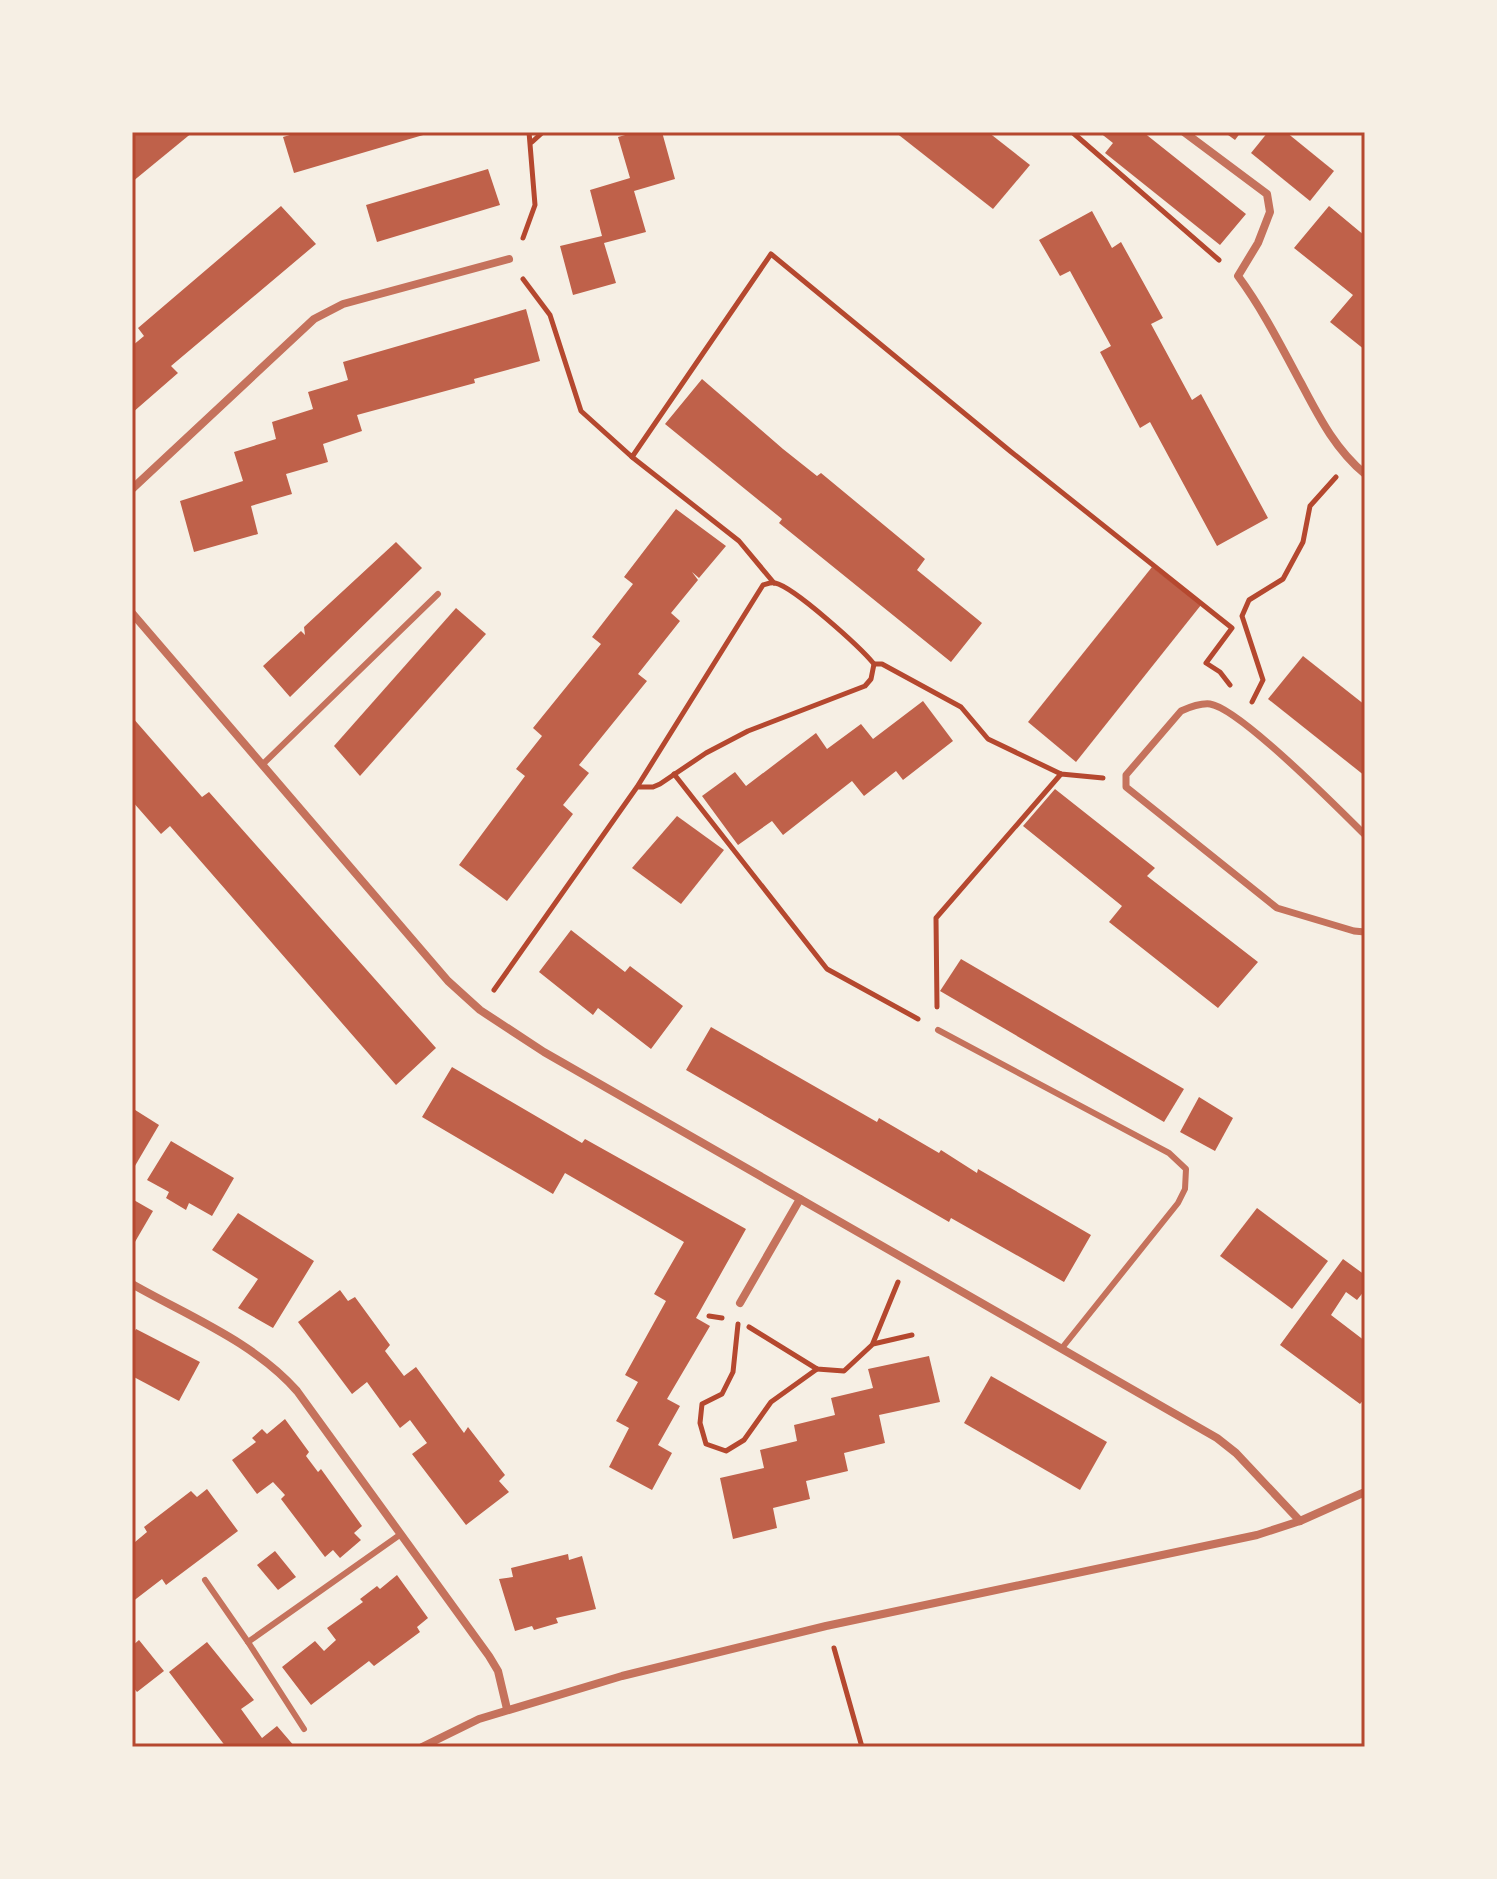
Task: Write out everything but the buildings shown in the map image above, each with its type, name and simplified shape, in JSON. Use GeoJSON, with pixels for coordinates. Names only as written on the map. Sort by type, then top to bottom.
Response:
{"type":"FeatureCollection","features":[{"type":"Feature","properties":{"kind":"street"},"geometry":{"type":"LineString","coordinates":[[1184,132],[1267,194],[1270,212],[1258,243],[1238,276],[1259,305],[1331,438],[1350,462],[1365,474]]}},
{"type":"Feature","properties":{"kind":"street"},"geometry":{"type":"LineString","coordinates":[[132,489],[314,319],[330,309],[509,259]]}},
{"type":"Feature","properties":{"kind":"street"},"geometry":{"type":"LineString","coordinates":[[132,613],[448,981],[480,1010],[544,1052],[1217,1438],[1236,1453],[1300,1521]]}},
{"type":"Feature","properties":{"kind":"street"},"geometry":{"type":"LineString","coordinates":[[1365,835],[1321,791],[1241,722],[1209,704],[1190,706],[1181,711],[1124,781],[1126,787],[1277,908],[1365,932]]}},
{"type":"Feature","properties":{"kind":"street"},"geometry":{"type":"LineString","coordinates":[[740,1303],[800,1199]]}},
{"type":"Feature","properties":{"kind":"street"},"geometry":{"type":"LineString","coordinates":[[132,1284],[256,1353],[297,1391],[489,1656],[498,1671],[507,1709]]}},
{"type":"Feature","properties":{"kind":"street"},"geometry":{"type":"LineString","coordinates":[[422,1747],[466,1724],[507,1709],[622,1676],[826,1626],[1257,1535],[1300,1521],[1365,1492]]}},
{"type":"Feature","properties":{"kind":"lane"},"geometry":{"type":"LineString","coordinates":[[262,765],[438,594]]}},
{"type":"Feature","properties":{"kind":"lane"},"geometry":{"type":"LineString","coordinates":[[938,1030],[1169,1153],[1186,1169],[1185,1189],[1178,1203],[1062,1348]]}},
{"type":"Feature","properties":{"kind":"lane"},"geometry":{"type":"LineString","coordinates":[[248,1642],[401,1534]]}},
{"type":"Feature","properties":{"kind":"lane"},"geometry":{"type":"LineString","coordinates":[[205,1580],[304,1729]]}},
{"type":"Feature","properties":{"kind":"path"},"geometry":{"type":"LineString","coordinates":[[529,132],[535,205],[525,236],[509,259],[550,315],[581,411],[632,457],[739,541],[775,583],[793,593],[862,650],[874,664],[882,664],[961,707],[988,739],[1061,774],[1124,781]]}},
{"type":"Feature","properties":{"kind":"path"},"geometry":{"type":"LineString","coordinates":[[531,143],[543,132]]}},
{"type":"Feature","properties":{"kind":"path"},"geometry":{"type":"LineString","coordinates":[[1072,132],[1238,276]]}},
{"type":"Feature","properties":{"kind":"path"},"geometry":{"type":"LineString","coordinates":[[632,457],[771,254],[1232,628]]}},
{"type":"Feature","properties":{"kind":"path"},"geometry":{"type":"LineString","coordinates":[[1248,709],[1220,672],[1206,663],[1242,616],[1249,600],[1283,579],[1303,542],[1310,506],[1350,462]]}},
{"type":"Feature","properties":{"kind":"path"},"geometry":{"type":"LineString","coordinates":[[480,1010],[637,787],[763,585],[775,583]]}},
{"type":"Feature","properties":{"kind":"path"},"geometry":{"type":"LineString","coordinates":[[1241,722],[1263,680],[1242,616]]}},
{"type":"Feature","properties":{"kind":"path"},"geometry":{"type":"LineString","coordinates":[[637,787],[653,787],[748,731],[865,686],[871,679],[874,664]]}},
{"type":"Feature","properties":{"kind":"path"},"geometry":{"type":"LineString","coordinates":[[674,774],[827,969],[938,1030],[936,918],[1061,774]]}},
{"type":"Feature","properties":{"kind":"path"},"geometry":{"type":"LineString","coordinates":[[817,1369],[771,1402],[744,1440],[726,1451],[706,1444],[700,1423],[702,1404],[722,1394],[733,1372],[738,1320],[817,1369],[844,1371],[873,1344],[907,1260]]}},
{"type":"Feature","properties":{"kind":"path"},"geometry":{"type":"LineString","coordinates":[[873,1344],[912,1335]]}},
{"type":"Feature","properties":{"kind":"path"},"geometry":{"type":"LineString","coordinates":[[826,1626],[841,1665],[862,1747]]}}]}
